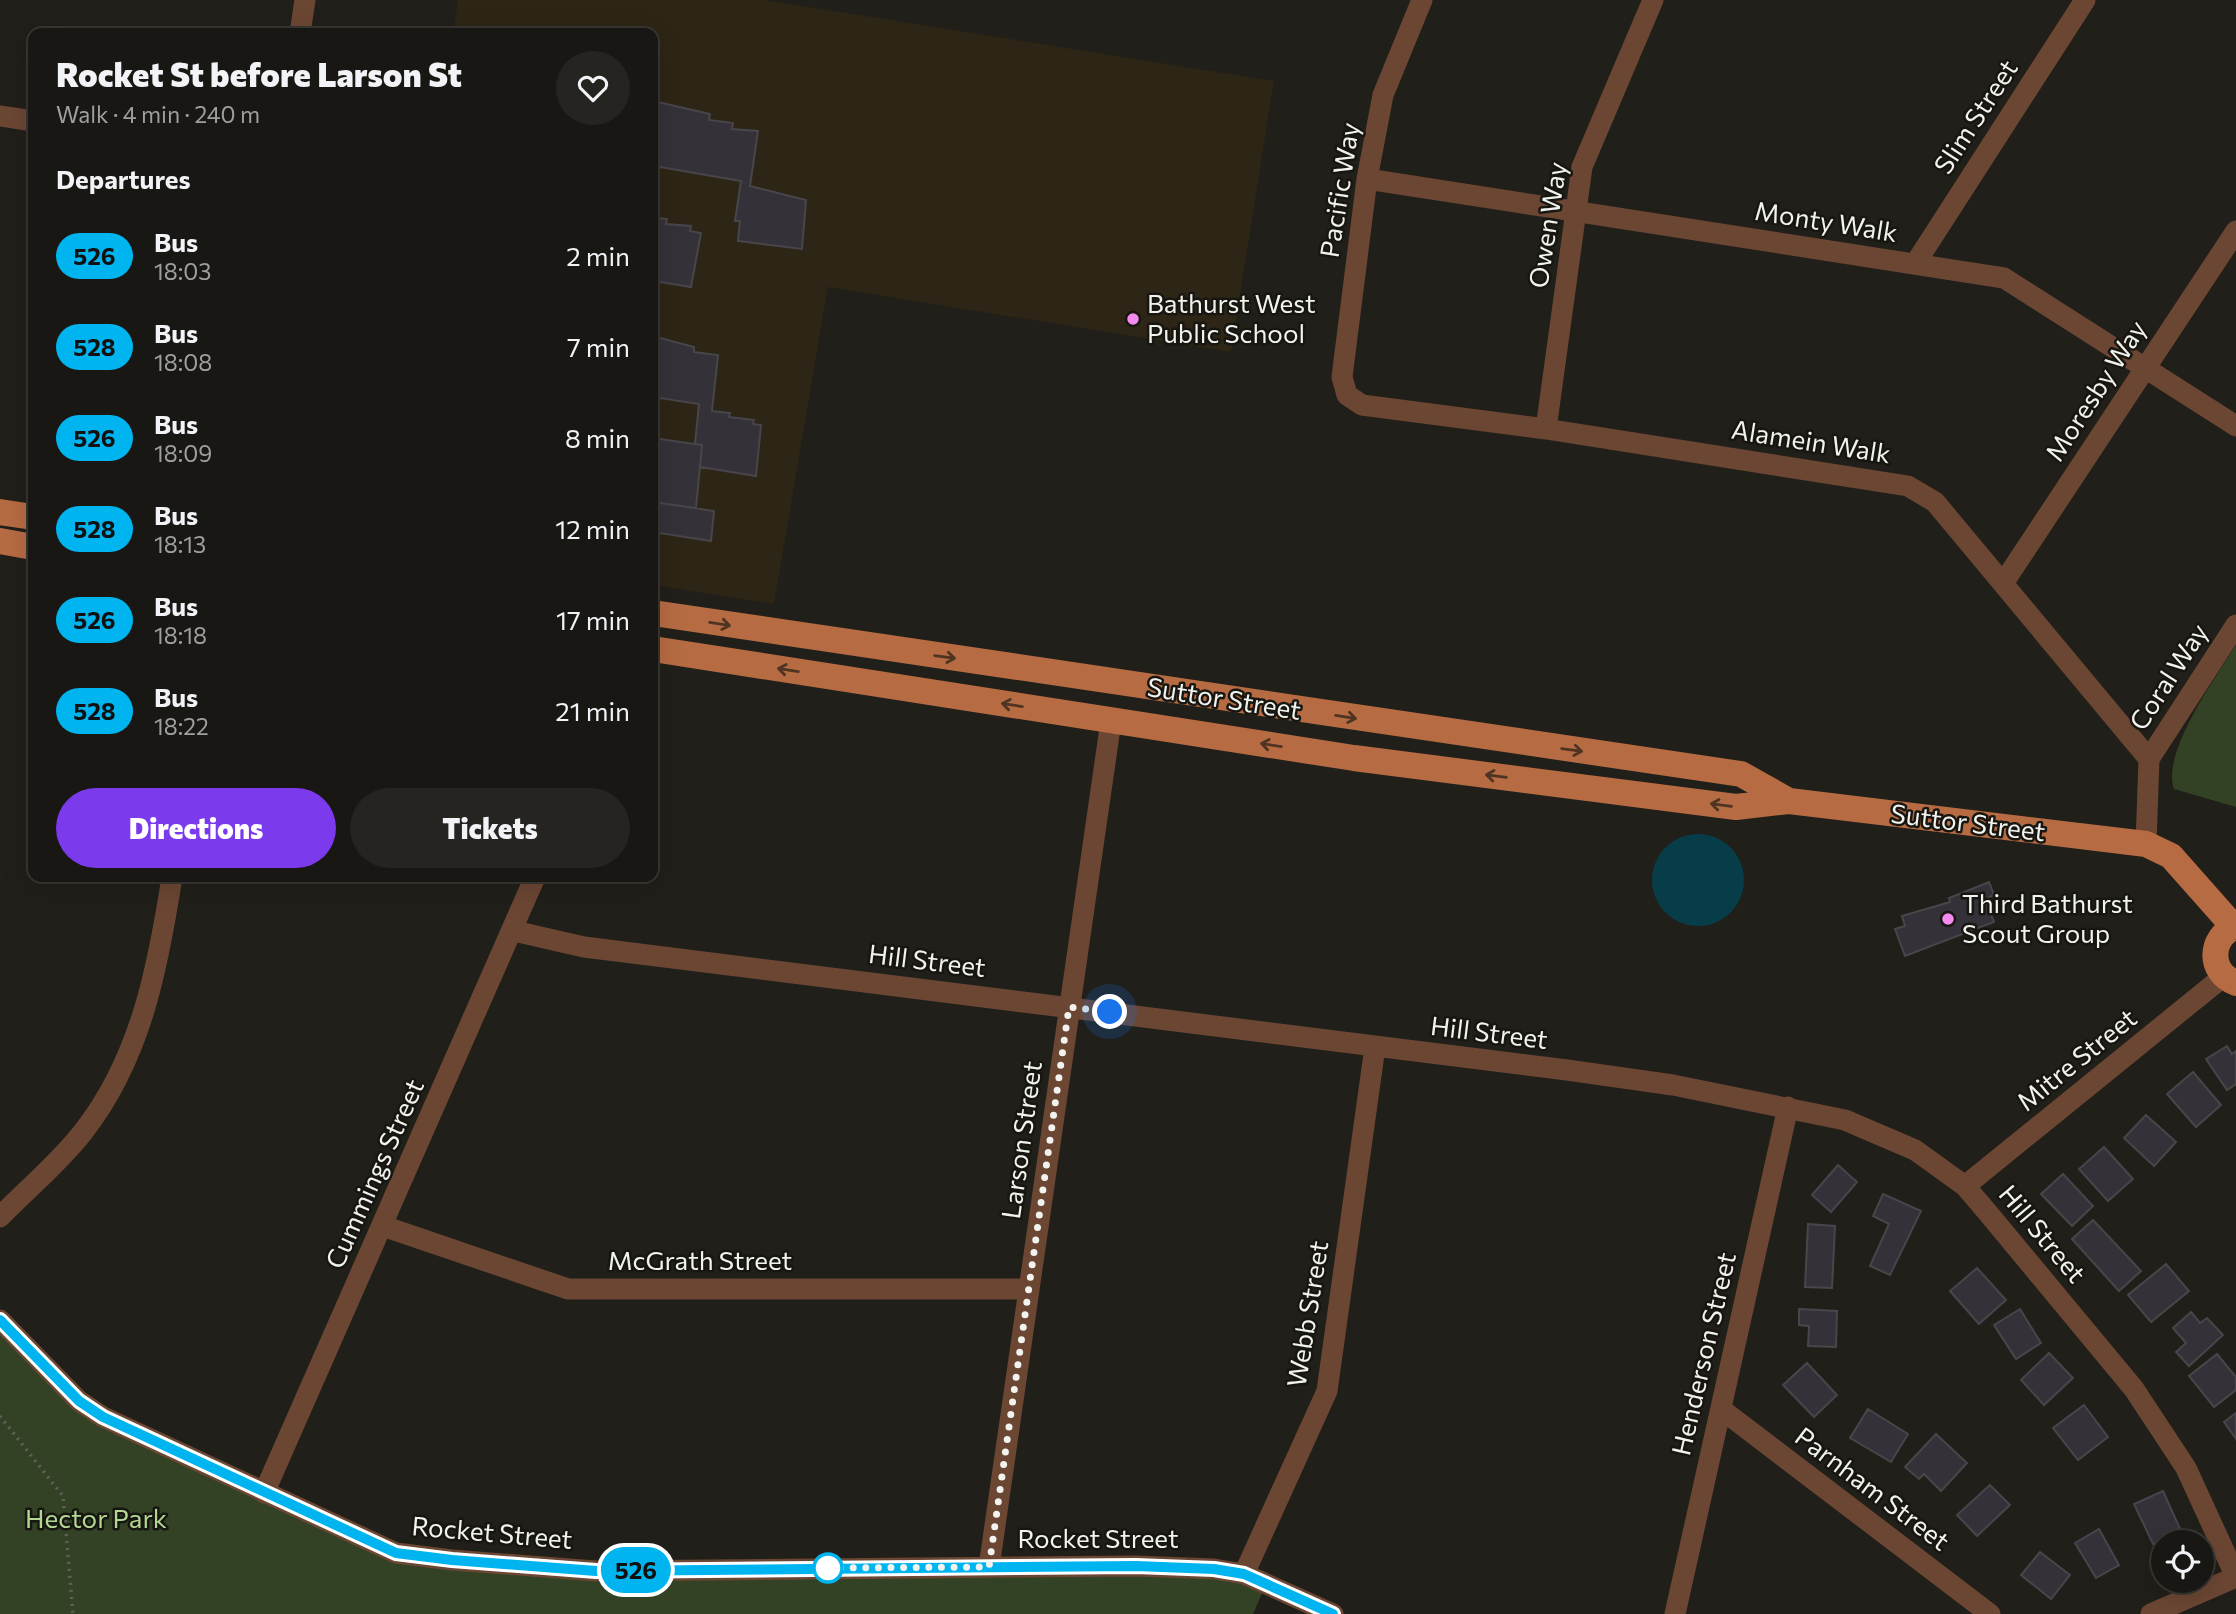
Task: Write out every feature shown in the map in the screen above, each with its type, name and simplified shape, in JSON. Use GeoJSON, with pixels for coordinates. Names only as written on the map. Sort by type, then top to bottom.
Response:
{"type":"FeatureCollection","features":[{"type":"Feature","properties":{"kind":"main road"},"geometry":{"type":"LineString","coordinates":[[0,512],[28,516]]}},
{"type":"Feature","properties":{"kind":"main road"},"geometry":{"type":"LineString","coordinates":[[0,541],[28,546]]}},
{"type":"Feature","properties":{"kind":"main road","name":"Suttor Street"},"geometry":{"type":"LineString","coordinates":[[658,614],[1741,774],[1789,801]]}},
{"type":"Feature","properties":{"kind":"main road","name":"Suttor Street"},"geometry":{"type":"LineString","coordinates":[[658,650],[1354,758],[1736,807],[1789,801],[2146,844],[2172,856],[2230,930]]}},
{"type":"Feature","properties":{"kind":"main road"},"geometry":{"type":"LineString","coordinates":[[2230,930],[2214,953],[2230,980]]}},
{"type":"Feature","properties":{"kind":"street"},"geometry":{"type":"LineString","coordinates":[[301,28],[305,0]]}},
{"type":"Feature","properties":{"kind":"street","name":"Pacific Way"},"geometry":{"type":"LineString","coordinates":[[1347,395],[1342,377],[1367,179],[1383,95],[1422,0]]}},
{"type":"Feature","properties":{"kind":"street","name":"Owen Way"},"geometry":{"type":"LineString","coordinates":[[1546,429],[1582,167],[1653,0]]}},
{"type":"Feature","properties":{"kind":"street","name":"Slim Street"},"geometry":{"type":"LineString","coordinates":[[1915,264],[2085,0]]}},
{"type":"Feature","properties":{"kind":"street"},"geometry":{"type":"LineString","coordinates":[[0,116],[28,120]]}},
{"type":"Feature","properties":{"kind":"street","name":"Monty Walk"},"geometry":{"type":"LineString","coordinates":[[1367,179],[2004,278],[2236,426]]}},
{"type":"Feature","properties":{"kind":"street","name":"Moresby Way"},"geometry":{"type":"LineString","coordinates":[[2004,582],[2236,231]]}},
{"type":"Feature","properties":{"kind":"street","name":"Alamein Walk"},"geometry":{"type":"LineString","coordinates":[[1347,395],[1362,405],[1546,429],[1908,486],[1935,502],[2149,759]]}},
{"type":"Feature","properties":{"kind":"street","name":"Coral Way"},"geometry":{"type":"LineString","coordinates":[[2146,844],[2149,759],[2236,625]]}},
{"type":"Feature","properties":{"kind":"street","name":"Larson Street"},"geometry":{"type":"LineString","coordinates":[[989,1567],[1111,721]]}},
{"type":"Feature","properties":{"kind":"street"},"geometry":{"type":"LineString","coordinates":[[0,1217],[83,1132],[114,1082],[137,1033],[150,996],[171,882]]}},
{"type":"Feature","properties":{"kind":"street","name":"Cummings Street"},"geometry":{"type":"LineString","coordinates":[[264,1493],[534,882]]}},
{"type":"Feature","properties":{"kind":"street","name":"Hill Street"},"geometry":{"type":"LineString","coordinates":[[514,931],[584,947],[1660,1083],[1844,1120],[1915,1150],[1965,1186],[2134,1389],[2186,1468],[2236,1577]]}},
{"type":"Feature","properties":{"kind":"street","name":"Mitre Street"},"geometry":{"type":"LineString","coordinates":[[1965,1186],[2230,980]]}},
{"type":"Feature","properties":{"kind":"street","name":"Webb Street"},"geometry":{"type":"LineString","coordinates":[[1244,1574],[1327,1391],[1375,1047]]}},
{"type":"Feature","properties":{"kind":"street","name":"Henderson Street"},"geometry":{"type":"LineString","coordinates":[[1675,1614],[1788,1107]]}},
{"type":"Feature","properties":{"kind":"street","name":"McGrath Street"},"geometry":{"type":"LineString","coordinates":[[383,1226],[568,1289],[1029,1289]]}},
{"type":"Feature","properties":{"kind":"street","name":"Rocket Street"},"geometry":{"type":"LineString","coordinates":[[0,1320],[79,1401],[95,1412],[396,1553],[596,1571],[1152,1566],[1214,1569],[1244,1574],[1333,1614]]}},
{"type":"Feature","properties":{"kind":"street","name":"Parnham Street"},"geometry":{"type":"LineString","coordinates":[[1721,1409],[1990,1614]]}},
{"type":"Feature","properties":{"kind":"street"},"geometry":{"type":"LineString","coordinates":[[2151,1614],[2236,1577]]}},
{"type":"Feature","properties":{"kind":"path"},"geometry":{"type":"LineString","coordinates":[[0,1416],[63,1496],[73,1614]]}},
{"type":"Feature","properties":{"kind":"shaded area","name":"Bathurst West Public School"},"geometry":{"type":"Polygon","coordinates":[[[458,0],[765,0],[1274,81],[1231,352],[828,287],[774,604],[658,586],[658,28],[454,28],[458,0]]]}},
{"type":"Feature","properties":{"kind":"green space"},"geometry":{"type":"Polygon","coordinates":[[[2236,645],[2236,807],[2174,789],[2172,774],[2175,756],[2183,736],[2204,695],[2236,645]]]}},
{"type":"Feature","properties":{"kind":"green space","name":"Hector Park"},"geometry":{"type":"Polygon","coordinates":[[[0,1320],[79,1401],[396,1553],[452,1560],[1136,1566],[1266,1584],[1253,1614],[0,1614],[0,1320]]]}},
{"type":"Feature","properties":{"kind":"water"},"geometry":{"type":"Polygon","coordinates":[[[1698,834],[1716,837],[1731,847],[1741,862],[1744,880],[1741,898],[1731,913],[1716,923],[1698,926],[1680,923],[1665,913],[1655,898],[1652,880],[1655,862],[1665,847],[1680,837],[1698,834]]]}},
{"type":"Feature","properties":{"kind":"building"},"geometry":{"type":"Polygon","coordinates":[[[658,102],[710,114],[709,120],[733,123],[732,129],[758,131],[750,186],[806,200],[802,249],[738,241],[740,221],[735,221],[741,181],[658,167],[658,102]]]}},
{"type":"Feature","properties":{"kind":"building"},"geometry":{"type":"Polygon","coordinates":[[[658,218],[667,219],[666,224],[691,226],[690,231],[701,233],[691,287],[658,282],[658,218]]]}},
{"type":"Feature","properties":{"kind":"building"},"geometry":{"type":"Polygon","coordinates":[[[658,337],[694,347],[694,352],[718,355],[712,411],[730,413],[729,417],[754,420],[753,424],[761,425],[756,476],[700,467],[702,445],[695,444],[699,404],[658,398],[658,337]]]}},
{"type":"Feature","properties":{"kind":"building"},"geometry":{"type":"Polygon","coordinates":[[[658,439],[702,445],[696,508],[658,503],[658,439]]]}},
{"type":"Feature","properties":{"kind":"building"},"geometry":{"type":"Polygon","coordinates":[[[658,503],[714,511],[711,541],[658,533],[658,503]]]}},
{"type":"Feature","properties":{"kind":"building","name":"Third Bathurst Scout Group"},"geometry":{"type":"Polygon","coordinates":[[[1989,882],[1994,895],[1985,899],[1994,922],[1905,956],[1895,929],[1905,926],[1902,916],[1950,902],[1949,898],[1989,882]]]}},
{"type":"Feature","properties":{"kind":"building"},"geometry":{"type":"Polygon","coordinates":[[[2227,1046],[2232,1054],[2236,1051],[2236,1084],[2227,1090],[2206,1059],[2227,1046]]]}},
{"type":"Feature","properties":{"kind":"building"},"geometry":{"type":"Polygon","coordinates":[[[2193,1072],[2221,1105],[2196,1127],[2167,1094],[2193,1072]]]}},
{"type":"Feature","properties":{"kind":"building"},"geometry":{"type":"Polygon","coordinates":[[[2146,1115],[2176,1142],[2154,1166],[2124,1138],[2146,1115]]]}},
{"type":"Feature","properties":{"kind":"building"},"geometry":{"type":"Polygon","coordinates":[[[2104,1147],[2133,1179],[2108,1201],[2079,1169],[2104,1147]]]}},
{"type":"Feature","properties":{"kind":"building"},"geometry":{"type":"Polygon","coordinates":[[[1838,1165],[1857,1182],[1831,1212],[1812,1195],[1838,1165]]]}},
{"type":"Feature","properties":{"kind":"building"},"geometry":{"type":"Polygon","coordinates":[[[2063,1174],[2093,1206],[2072,1226],[2041,1194],[2063,1174]]]}},
{"type":"Feature","properties":{"kind":"building"},"geometry":{"type":"Polygon","coordinates":[[[1883,1194],[1921,1211],[1890,1275],[1870,1266],[1889,1224],[1873,1216],[1883,1194]]]}},
{"type":"Feature","properties":{"kind":"building"},"geometry":{"type":"Polygon","coordinates":[[[2093,1220],[2141,1271],[2119,1291],[2072,1239],[2093,1220]]]}},
{"type":"Feature","properties":{"kind":"building"},"geometry":{"type":"Polygon","coordinates":[[[1808,1224],[1835,1226],[1832,1288],[1805,1287],[1808,1224]]]}},
{"type":"Feature","properties":{"kind":"building"},"geometry":{"type":"Polygon","coordinates":[[[2166,1264],[2189,1291],[2151,1322],[2128,1295],[2166,1264]]]}},
{"type":"Feature","properties":{"kind":"building"},"geometry":{"type":"Polygon","coordinates":[[[1977,1268],[2006,1300],[1979,1324],[1950,1291],[1977,1268]]]}},
{"type":"Feature","properties":{"kind":"building"},"geometry":{"type":"Polygon","coordinates":[[[1799,1309],[1837,1311],[1836,1347],[1808,1346],[1809,1326],[1799,1325],[1799,1309]]]}},
{"type":"Feature","properties":{"kind":"building"},"geometry":{"type":"Polygon","coordinates":[[[2020,1309],[2041,1343],[2016,1359],[1994,1325],[2020,1309]]]}},
{"type":"Feature","properties":{"kind":"building"},"geometry":{"type":"Polygon","coordinates":[[[2191,1312],[2200,1323],[2207,1318],[2223,1335],[2189,1366],[2176,1352],[2186,1343],[2173,1328],[2191,1312]]]}},
{"type":"Feature","properties":{"kind":"building"},"geometry":{"type":"Polygon","coordinates":[[[2049,1353],[2073,1378],[2044,1405],[2021,1380],[2049,1353]]]}},
{"type":"Feature","properties":{"kind":"building"},"geometry":{"type":"Polygon","coordinates":[[[2217,1354],[2236,1377],[2236,1390],[2214,1407],[2189,1376],[2217,1354]]]}},
{"type":"Feature","properties":{"kind":"building"},"geometry":{"type":"Polygon","coordinates":[[[1807,1363],[1837,1395],[1814,1417],[1783,1385],[1807,1363]]]}},
{"type":"Feature","properties":{"kind":"building"},"geometry":{"type":"Polygon","coordinates":[[[2084,1405],[2108,1437],[2078,1460],[2053,1428],[2084,1405]]]}},
{"type":"Feature","properties":{"kind":"building"},"geometry":{"type":"Polygon","coordinates":[[[1868,1409],[1908,1434],[1891,1462],[1850,1438],[1868,1409]]]}},
{"type":"Feature","properties":{"kind":"building"},"geometry":{"type":"Polygon","coordinates":[[[2236,1413],[2236,1439],[2224,1422],[2236,1413]]]}},
{"type":"Feature","properties":{"kind":"building"},"geometry":{"type":"Polygon","coordinates":[[[1936,1434],[1967,1463],[1941,1491],[1924,1474],[1919,1479],[1905,1467],[1936,1434]]]}},
{"type":"Feature","properties":{"kind":"building"},"geometry":{"type":"Polygon","coordinates":[[[1990,1485],[2010,1505],[1977,1536],[1957,1515],[1990,1485]]]}},
{"type":"Feature","properties":{"kind":"building"},"geometry":{"type":"Polygon","coordinates":[[[2163,1491],[2181,1530],[2151,1530],[2151,1540],[2134,1504],[2163,1491]]]}},
{"type":"Feature","properties":{"kind":"building"},"geometry":{"type":"Polygon","coordinates":[[[2099,1529],[2119,1565],[2096,1578],[2075,1543],[2099,1529]]]}},
{"type":"Feature","properties":{"kind":"building"},"geometry":{"type":"Polygon","coordinates":[[[2040,1552],[2070,1575],[2051,1599],[2021,1575],[2040,1552]]]}},
{"type":"Feature","properties":{"kind":"bus line","name":"526"},"geometry":{"type":"LineString","coordinates":[[0,1320],[79,1401],[103,1417],[396,1553],[596,1571],[1136,1566],[1214,1569],[1244,1574],[1333,1614]]}},
{"type":"Feature","properties":{"kind":"place","name":"Bathurst West Public School"},"geometry":{"type":"Point","coordinates":[1133,319]}},
{"type":"Feature","properties":{"kind":"place","name":"Third Bathurst Scout Group"},"geometry":{"type":"Point","coordinates":[1948,919]}},
{"type":"Feature","properties":{"kind":"route"},"geometry":{"type":"LineString","coordinates":[[828,1568],[989,1567],[1069,1007],[1110,1012]]}}]}
